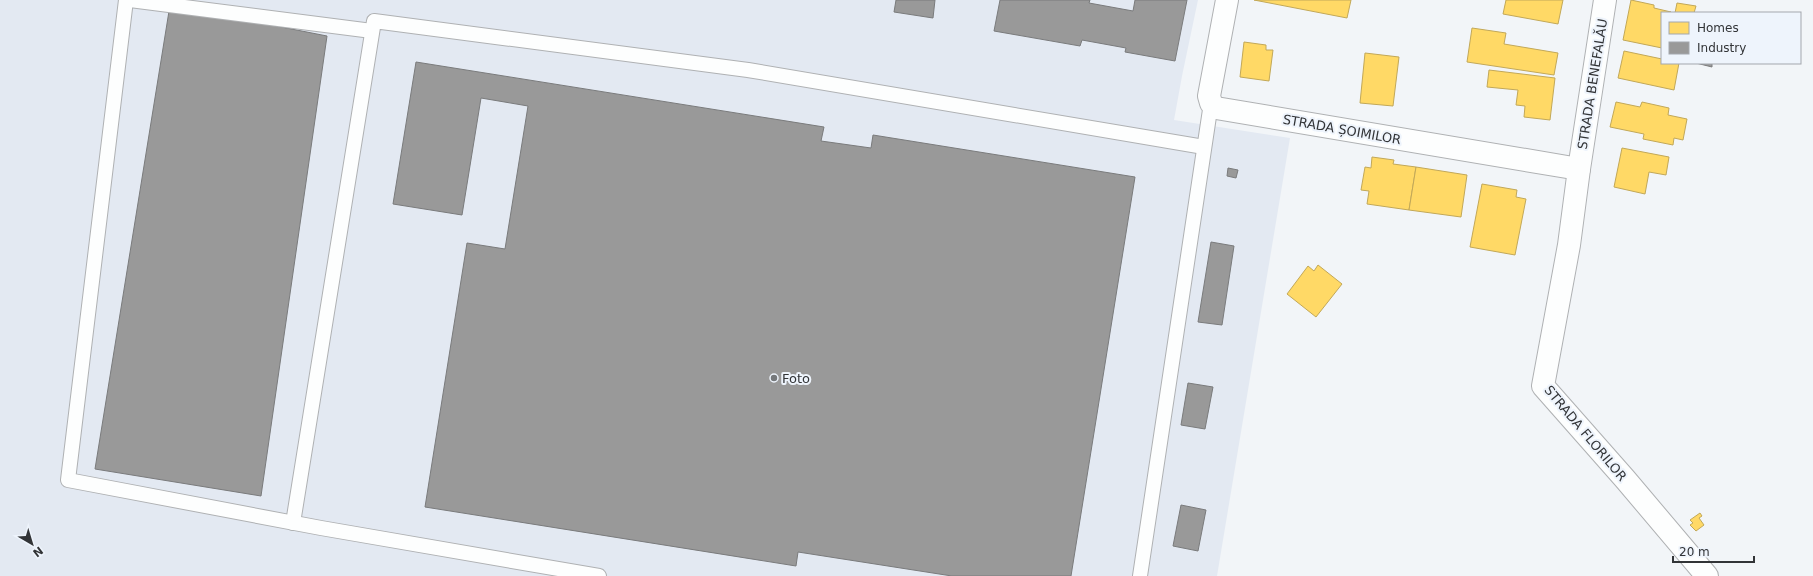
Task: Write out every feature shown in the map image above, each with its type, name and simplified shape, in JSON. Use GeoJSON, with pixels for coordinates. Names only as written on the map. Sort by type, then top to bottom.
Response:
{"type":"FeatureCollection","features":[{"type":"Feature","properties":{"kind":"street"},"geometry":{"type":"LineString","coordinates":[[1211,103],[1209,96],[1227,0]]}},
{"type":"Feature","properties":{"kind":"street","name":"STRADA BENEFALĂU"},"geometry":{"type":"LineString","coordinates":[[1579,168],[1605,0]]}},
{"type":"Feature","properties":{"kind":"street","name":"STRADA ȘOIMILOR"},"geometry":{"type":"LineString","coordinates":[[1211,103],[1216,108],[1579,168]]}},
{"type":"Feature","properties":{"kind":"street","name":"STRADA FLORILOR"},"geometry":{"type":"LineString","coordinates":[[1579,168],[1569,245],[1543,386],[1625,479],[1707,576]]}},
{"type":"Feature","properties":{"kind":"lane"},"geometry":{"type":"LineString","coordinates":[[126,0],[68,480],[293,523],[599,576]]}},
{"type":"Feature","properties":{"kind":"lane"},"geometry":{"type":"LineString","coordinates":[[130,0],[372,31]]}},
{"type":"Feature","properties":{"kind":"lane"},"geometry":{"type":"LineString","coordinates":[[293,523],[374,21],[741,69],[1204,147]]}},
{"type":"Feature","properties":{"kind":"lane"},"geometry":{"type":"LineString","coordinates":[[1140,576],[1211,103]]}},
{"type":"Feature","properties":{"kind":"shaded area"},"geometry":{"type":"Polygon","coordinates":[[[0,0],[1198,0],[1174,120],[1290,138],[1217,576],[0,576],[0,0]]]}},
{"type":"Feature","properties":{"kind":"building: Homes"},"geometry":{"type":"Polygon","coordinates":[[[1254,0],[1351,0],[1347,18],[1254,0]]]}},
{"type":"Feature","properties":{"kind":"building: Homes"},"geometry":{"type":"Polygon","coordinates":[[[1506,0],[1563,0],[1558,24],[1503,14],[1506,0]]]}},
{"type":"Feature","properties":{"kind":"building: Homes"},"geometry":{"type":"Polygon","coordinates":[[[1631,0],[1654,5],[1654,8],[1671,12],[1661,12],[1661,48],[1623,40],[1631,0]]]}},
{"type":"Feature","properties":{"kind":"building: Homes"},"geometry":{"type":"Polygon","coordinates":[[[1677,3],[1696,6],[1694,12],[1675,12],[1677,3]]]}},
{"type":"Feature","properties":{"kind":"building: Homes"},"geometry":{"type":"Polygon","coordinates":[[[1472,28],[1506,33],[1504,44],[1558,53],[1554,75],[1467,62],[1472,28]]]}},
{"type":"Feature","properties":{"kind":"building: Homes"},"geometry":{"type":"Polygon","coordinates":[[[1244,42],[1266,45],[1266,50],[1273,50],[1269,81],[1240,77],[1244,42]]]}},
{"type":"Feature","properties":{"kind":"building: Homes"},"geometry":{"type":"Polygon","coordinates":[[[1624,51],[1661,59],[1661,64],[1679,64],[1674,90],[1618,78],[1624,51]]]}},
{"type":"Feature","properties":{"kind":"building: Homes"},"geometry":{"type":"Polygon","coordinates":[[[1365,53],[1399,57],[1393,106],[1360,103],[1365,53]]]}},
{"type":"Feature","properties":{"kind":"building: Homes"},"geometry":{"type":"Polygon","coordinates":[[[1489,70],[1555,78],[1550,120],[1524,117],[1525,106],[1516,105],[1518,90],[1487,87],[1489,70]]]}},
{"type":"Feature","properties":{"kind":"building: Homes"},"geometry":{"type":"Polygon","coordinates":[[[1616,102],[1640,107],[1642,102],[1669,108],[1668,115],[1687,119],[1683,140],[1674,138],[1673,145],[1643,139],[1644,134],[1610,127],[1616,102]]]}},
{"type":"Feature","properties":{"kind":"building: Homes"},"geometry":{"type":"Polygon","coordinates":[[[1622,148],[1669,157],[1666,175],[1649,172],[1645,194],[1614,187],[1622,148]]]}},
{"type":"Feature","properties":{"kind":"building: Homes"},"geometry":{"type":"Polygon","coordinates":[[[1372,157],[1394,160],[1393,164],[1416,167],[1409,210],[1367,204],[1369,191],[1361,190],[1365,167],[1371,168],[1372,157]]]}},
{"type":"Feature","properties":{"kind":"building: Homes"},"geometry":{"type":"Polygon","coordinates":[[[1416,167],[1467,175],[1461,217],[1409,210],[1416,167]]]}},
{"type":"Feature","properties":{"kind":"building: Homes"},"geometry":{"type":"Polygon","coordinates":[[[1482,184],[1517,190],[1516,197],[1526,199],[1515,255],[1470,247],[1482,184]]]}},
{"type":"Feature","properties":{"kind":"building: Homes"},"geometry":{"type":"Polygon","coordinates":[[[1318,265],[1342,284],[1316,317],[1287,294],[1308,266],[1314,271],[1318,265]]]}},
{"type":"Feature","properties":{"kind":"building: Homes"},"geometry":{"type":"Polygon","coordinates":[[[1700,513],[1702,516],[1699,518],[1704,525],[1696,531],[1690,525],[1693,523],[1690,520],[1700,513]]]}},
{"type":"Feature","properties":{"kind":"building: Industry"},"geometry":{"type":"Polygon","coordinates":[[[896,0],[935,0],[933,18],[894,12],[896,0]]]}},
{"type":"Feature","properties":{"kind":"building: Industry"},"geometry":{"type":"Polygon","coordinates":[[[1000,0],[1090,0],[1089,3],[1133,11],[1135,0],[1187,0],[1175,61],[1125,52],[1126,48],[1082,40],[1080,46],[994,31],[1000,0]]]}},
{"type":"Feature","properties":{"kind":"building: Industry"},"geometry":{"type":"Polygon","coordinates":[[[170,5],[327,36],[261,496],[95,469],[170,5]]]}},
{"type":"Feature","properties":{"kind":"building: Industry","name":"Foto"},"geometry":{"type":"Polygon","coordinates":[[[416,62],[824,127],[821,141],[871,148],[873,135],[1135,177],[1071,576],[952,576],[798,552],[796,566],[425,507],[467,243],[505,249],[528,106],[481,98],[462,215],[393,204],[416,62]]]}},
{"type":"Feature","properties":{"kind":"building: Industry"},"geometry":{"type":"Polygon","coordinates":[[[1700,64],[1712,64],[1712,67],[1700,64]]]}},
{"type":"Feature","properties":{"kind":"building: Industry"},"geometry":{"type":"Polygon","coordinates":[[[1228,168],[1238,170],[1236,178],[1227,176],[1228,168]]]}},
{"type":"Feature","properties":{"kind":"building: Industry"},"geometry":{"type":"Polygon","coordinates":[[[1211,242],[1234,246],[1222,325],[1198,322],[1211,242]]]}},
{"type":"Feature","properties":{"kind":"building: Industry"},"geometry":{"type":"Polygon","coordinates":[[[1188,383],[1213,387],[1205,429],[1181,425],[1188,383]]]}},
{"type":"Feature","properties":{"kind":"building: Industry"},"geometry":{"type":"Polygon","coordinates":[[[1181,505],[1206,510],[1198,551],[1173,546],[1181,505]]]}},
{"type":"Feature","properties":{"kind":"place","name":"Foto"},"geometry":{"type":"Point","coordinates":[774,378]}}]}
